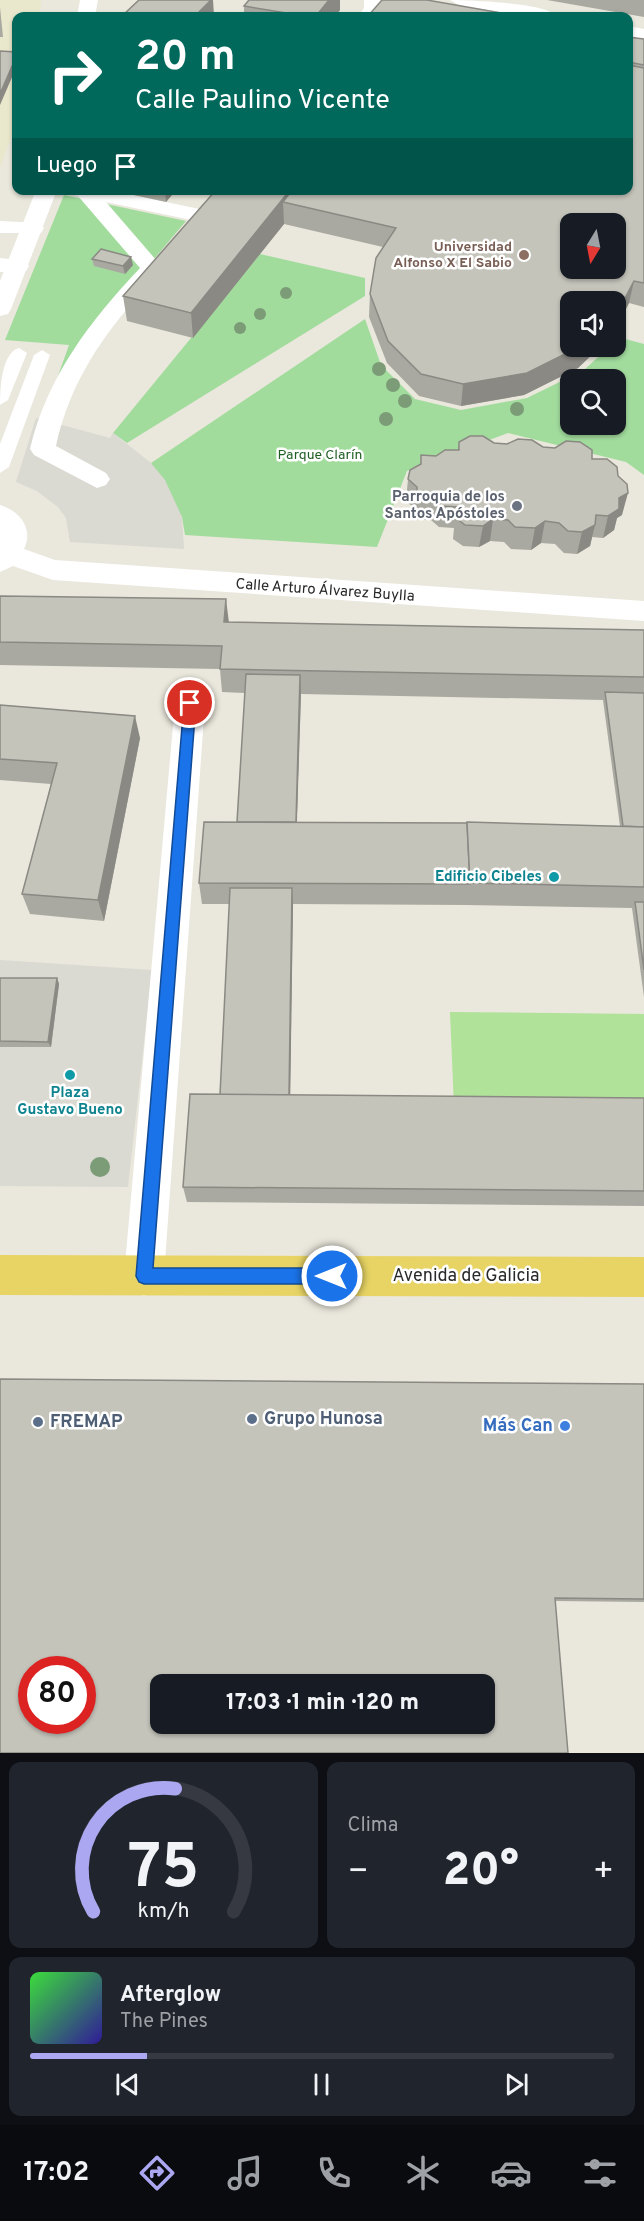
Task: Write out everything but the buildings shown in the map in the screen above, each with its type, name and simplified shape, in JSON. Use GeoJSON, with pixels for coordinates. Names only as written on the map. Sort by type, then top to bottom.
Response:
{"type":"FeatureCollection","features":[{"type":"Feature","properties":{"kind":"highway","name":"Avenida de Galicia"},"geometry":{"type":"LineString","coordinates":[[0,1275],[644,1277]]}},
{"type":"Feature","properties":{"kind":"street"},"geometry":{"type":"LineString","coordinates":[[459,0],[526,12]]}},
{"type":"Feature","properties":{"kind":"street"},"geometry":{"type":"LineString","coordinates":[[0,309],[9,266],[33,228],[45,195]]}},
{"type":"Feature","properties":{"kind":"street"},"geometry":{"type":"LineString","coordinates":[[91,195],[181,233]]}},
{"type":"Feature","properties":{"kind":"street"},"geometry":{"type":"LineString","coordinates":[[91,195],[181,233]]}},
{"type":"Feature","properties":{"kind":"street"},"geometry":{"type":"LineString","coordinates":[[0,227],[33,228]]}},
{"type":"Feature","properties":{"kind":"street"},"geometry":{"type":"LineString","coordinates":[[97,479],[43,449],[48,420],[63,382],[108,319],[181,233]]}},
{"type":"Feature","properties":{"kind":"street"},"geometry":{"type":"LineString","coordinates":[[0,514],[13,526],[16,535],[5,558]]}},
{"type":"Feature","properties":{"kind":"street","name":"Calle Arturo Álvarez Buylla"},"geometry":{"type":"LineString","coordinates":[[5,558],[53,570],[644,612]]}},
{"type":"Feature","properties":{"kind":"street"},"geometry":{"type":"LineString","coordinates":[[144,1276],[190,703]]}},
{"type":"Feature","properties":{"kind":"lane"},"geometry":{"type":"LineString","coordinates":[[0,400],[19,353]]}},
{"type":"Feature","properties":{"kind":"lane"},"geometry":{"type":"LineString","coordinates":[[0,467],[42,355]]}},
{"type":"Feature","properties":{"kind":"shaded area"},"geometry":{"type":"Polygon","coordinates":[[[0,0],[41,0],[40,12],[12,12],[12,136],[0,167],[0,0]]]}},
{"type":"Feature","properties":{"kind":"shaded area"},"geometry":{"type":"Polygon","coordinates":[[[36,418],[110,438],[113,433],[151,463],[165,480],[182,517],[184,549],[70,542],[66,518],[58,507],[37,491],[16,482],[36,418]]]}},
{"type":"Feature","properties":{"kind":"shaded area","name":"Plaza Gustavo Bueno"},"geometry":{"type":"Polygon","coordinates":[[[0,960],[152,970],[128,1187],[0,1186],[0,960]]]}},
{"type":"Feature","properties":{"kind":"green space"},"geometry":{"type":"Polygon","coordinates":[[[64,195],[186,221],[100,323],[53,390],[69,345],[5,340],[64,195]]]}},
{"type":"Feature","properties":{"kind":"green space"},"geometry":{"type":"Polygon","coordinates":[[[260,254],[365,278],[365,296],[127,443],[113,433],[260,254]]]}},
{"type":"Feature","properties":{"kind":"green space","name":"Parque Clarín"},"geometry":{"type":"Polygon","coordinates":[[[365,319],[381,365],[415,399],[461,410],[527,398],[560,382],[560,435],[626,435],[626,369],[585,369],[598,357],[626,357],[626,339],[644,344],[644,475],[626,462],[508,433],[407,471],[377,547],[185,535],[182,517],[151,463],[365,319]]]}},
{"type":"Feature","properties":{"kind":"green space"},"geometry":{"type":"Polygon","coordinates":[[[450,1012],[644,1014],[644,1108],[454,1108],[450,1012]]]}},
{"type":"Feature","properties":{"kind":"place","name":"Universidad Alfonso X El Sabio"},"geometry":{"type":"Point","coordinates":[524,255]}},
{"type":"Feature","properties":{"kind":"place","name":"Parroquia de los Santos Apóstoles"},"geometry":{"type":"Point","coordinates":[517,506]}},
{"type":"Feature","properties":{"kind":"place","name":"Edificio Cibeles"},"geometry":{"type":"Point","coordinates":[554,877]}},
{"type":"Feature","properties":{"kind":"place","name":"Plaza Gustavo Bueno"},"geometry":{"type":"Point","coordinates":[70,1075]}},
{"type":"Feature","properties":{"kind":"place","name":"Grupo Hunosa"},"geometry":{"type":"Point","coordinates":[252,1419]}},
{"type":"Feature","properties":{"kind":"place","name":"FREMAP"},"geometry":{"type":"Point","coordinates":[38,1422]}},
{"type":"Feature","properties":{"kind":"place","name":"Más Can"},"geometry":{"type":"Point","coordinates":[565,1426]}},
{"type":"Feature","properties":{"kind":"route"},"geometry":{"type":"LineString","coordinates":[[190,703],[144,1276],[332,1276]]}}]}
